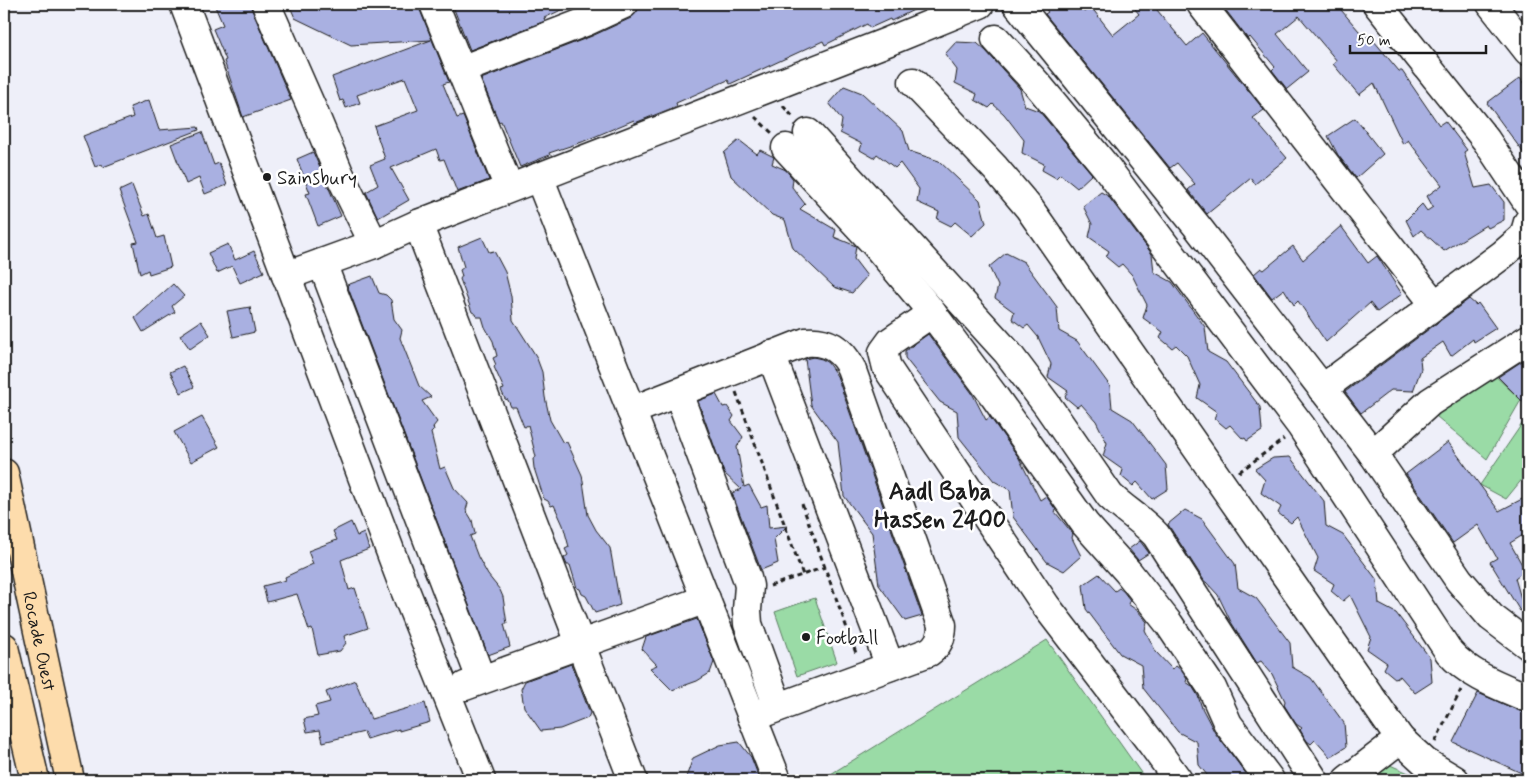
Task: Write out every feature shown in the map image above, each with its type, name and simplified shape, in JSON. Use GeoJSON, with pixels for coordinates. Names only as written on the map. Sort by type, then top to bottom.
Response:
{"type":"FeatureCollection","features":[{"type":"Feature","properties":{"kind":"highway","name":"Rocade Ouest"},"geometry":{"type":"LineString","coordinates":[[4,473],[70,780]]}},
{"type":"Feature","properties":{"kind":"highway","name":"Rocade Ouest"},"geometry":{"type":"LineString","coordinates":[[5,654],[35,780]]}},
{"type":"Feature","properties":{"kind":"street"},"geometry":{"type":"LineString","coordinates":[[184,4],[403,585],[481,780]]}},
{"type":"Feature","properties":{"kind":"street"},"geometry":{"type":"LineString","coordinates":[[266,4],[339,174],[374,244]]}},
{"type":"Feature","properties":{"kind":"street"},"geometry":{"type":"LineString","coordinates":[[434,4],[509,188]]}},
{"type":"Feature","properties":{"kind":"street"},"geometry":{"type":"LineString","coordinates":[[461,70],[581,13],[624,4]]}},
{"type":"Feature","properties":{"kind":"street"},"geometry":{"type":"LineString","coordinates":[[286,276],[374,244],[418,224],[980,4]]}},
{"type":"Feature","properties":{"kind":"street"},"geometry":{"type":"LineString","coordinates":[[1017,4],[1196,226],[1372,454],[1459,580],[1492,617],[1528,645]]}},
{"type":"Feature","properties":{"kind":"street"},"geometry":{"type":"LineString","coordinates":[[1201,4],[1435,305]]}},
{"type":"Feature","properties":{"kind":"street"},"geometry":{"type":"LineString","coordinates":[[1377,4],[1486,140],[1528,203]]}},
{"type":"Feature","properties":{"kind":"street"},"geometry":{"type":"LineString","coordinates":[[1491,4],[1528,51]]}},
{"type":"Feature","properties":{"kind":"street"},"geometry":{"type":"LineString","coordinates":[[996,39],[1038,85],[1106,167],[1301,426],[1449,652],[1470,672],[1528,698]]}},
{"type":"Feature","properties":{"kind":"street"},"geometry":{"type":"LineString","coordinates":[[913,82],[995,168],[1029,208],[1400,739],[1424,762],[1456,780]]}},
{"type":"Feature","properties":{"kind":"street"},"geometry":{"type":"LineString","coordinates":[[808,133],[1007,352],[1047,405],[1110,496],[1156,535],[1314,780]]}},
{"type":"Feature","properties":{"kind":"street"},"geometry":{"type":"LineString","coordinates":[[786,148],[875,244],[932,313],[1085,524],[1128,572],[1169,624],[1212,688],[1228,724],[1270,780]]}},
{"type":"Feature","properties":{"kind":"street"},"geometry":{"type":"LineString","coordinates":[[539,177],[777,780]]}},
{"type":"Feature","properties":{"kind":"street"},"geometry":{"type":"LineString","coordinates":[[1322,389],[1524,236],[1528,222]]}},
{"type":"Feature","properties":{"kind":"street"},"geometry":{"type":"LineString","coordinates":[[418,224],[633,780]]}},
{"type":"Feature","properties":{"kind":"street"},"geometry":{"type":"LineString","coordinates":[[322,263],[481,679]]}},
{"type":"Feature","properties":{"kind":"street"},"geometry":{"type":"LineString","coordinates":[[932,313],[891,341],[883,352],[887,368],[1046,606],[1178,780]]}},
{"type":"Feature","properties":{"kind":"street"},"geometry":{"type":"LineString","coordinates":[[1372,454],[1430,402],[1528,339]]}},
{"type":"Feature","properties":{"kind":"street"},"geometry":{"type":"LineString","coordinates":[[631,411],[806,342],[830,344],[843,354],[851,368],[942,626],[941,639],[929,652],[752,716]]}},
{"type":"Feature","properties":{"kind":"street"},"geometry":{"type":"LineString","coordinates":[[772,355],[890,666]]}},
{"type":"Feature","properties":{"kind":"street"},"geometry":{"type":"LineString","coordinates":[[678,393],[747,578],[746,610],[748,624],[778,707]]}},
{"type":"Feature","properties":{"kind":"street"},"geometry":{"type":"LineString","coordinates":[[447,693],[481,679],[706,599]]}},
{"type":"Feature","properties":{"kind":"street"},"geometry":{"type":"LineString","coordinates":[[1347,780],[1400,739]]}},
{"type":"Feature","properties":{"kind":"path"},"geometry":{"type":"LineString","coordinates":[[728,372],[803,575]]}},
{"type":"Feature","properties":{"kind":"path"},"geometry":{"type":"LineString","coordinates":[[1222,484],[1301,426]]}},
{"type":"Feature","properties":{"kind":"path"},"geometry":{"type":"LineString","coordinates":[[801,503],[864,675]]}},
{"type":"Feature","properties":{"kind":"path"},"geometry":{"type":"LineString","coordinates":[[748,594],[825,567]]}},
{"type":"Feature","properties":{"kind":"path"},"geometry":{"type":"LineString","coordinates":[[1424,762],[1470,672]]}},
{"type":"Feature","properties":{"kind":"green space"},"geometry":{"type":"Polygon","coordinates":[[[1489,370],[1521,400],[1487,459],[1430,411],[1489,370]]]}},
{"type":"Feature","properties":{"kind":"green space"},"geometry":{"type":"Polygon","coordinates":[[[1526,418],[1528,420],[1528,472],[1506,499],[1480,485],[1526,418]]]}},
{"type":"Feature","properties":{"kind":"green space","name":"Football"},"geometry":{"type":"Polygon","coordinates":[[[815,598],[837,662],[797,676],[775,612],[815,598]]]}},
{"type":"Feature","properties":{"kind":"green space"},"geometry":{"type":"Polygon","coordinates":[[[1047,640],[1146,780],[826,780],[826,777],[1047,640]]]}},
{"type":"Feature","properties":{"kind":"green space"},"geometry":{"type":"Polygon","coordinates":[[[1390,765],[1425,780],[1366,780],[1390,765]]]}},
{"type":"Feature","properties":{"kind":"building"},"geometry":{"type":"Polygon","coordinates":[[[214,4],[251,4],[291,100],[243,117],[224,61],[226,60],[213,29],[223,25],[214,4]]]}},
{"type":"Feature","properties":{"kind":"building"},"geometry":{"type":"Polygon","coordinates":[[[289,4],[419,4],[449,82],[443,84],[457,118],[463,116],[489,180],[457,192],[444,159],[440,160],[436,149],[391,168],[409,200],[378,218],[366,192],[378,185],[370,165],[385,159],[374,126],[418,110],[405,78],[357,95],[360,103],[346,108],[343,100],[340,101],[332,77],[431,40],[351,45],[295,18],[289,4]]]}},
{"type":"Feature","properties":{"kind":"building"},"geometry":{"type":"Polygon","coordinates":[[[452,4],[574,4],[544,18],[545,21],[470,50],[452,4]]]}},
{"type":"Feature","properties":{"kind":"building"},"geometry":{"type":"Polygon","coordinates":[[[650,4],[926,4],[891,21],[890,19],[870,28],[867,24],[825,45],[823,41],[730,84],[728,80],[676,103],[677,106],[635,123],[634,120],[582,142],[549,153],[550,155],[520,167],[481,79],[592,36],[631,18],[638,9],[650,4]]]}},
{"type":"Feature","properties":{"kind":"building"},"geometry":{"type":"Polygon","coordinates":[[[1042,4],[1077,4],[1084,12],[1091,7],[1113,35],[1139,14],[1131,4],[1152,4],[1187,46],[1202,33],[1264,110],[1253,118],[1287,158],[1255,184],[1251,178],[1207,214],[1188,190],[1195,184],[1177,163],[1170,168],[1045,14],[1048,12],[1042,4]]]}},
{"type":"Feature","properties":{"kind":"building"},"geometry":{"type":"Polygon","coordinates":[[[1221,4],[1336,4],[1365,38],[1369,35],[1399,71],[1402,71],[1439,125],[1445,121],[1467,150],[1464,152],[1475,188],[1491,185],[1504,202],[1504,220],[1488,228],[1486,225],[1444,251],[1421,230],[1414,236],[1406,220],[1422,204],[1427,211],[1433,207],[1427,196],[1442,185],[1408,140],[1403,144],[1374,83],[1359,95],[1333,64],[1337,61],[1299,16],[1277,34],[1308,72],[1287,89],[1272,70],[1275,67],[1250,37],[1248,39],[1221,4]]]}},
{"type":"Feature","properties":{"kind":"building"},"geometry":{"type":"Polygon","coordinates":[[[956,42],[977,43],[986,51],[1020,89],[1025,106],[1039,111],[1092,174],[1077,188],[1060,174],[1056,178],[1042,170],[1044,164],[1022,153],[1024,140],[1004,114],[993,104],[989,108],[975,100],[977,94],[955,83],[957,70],[945,54],[956,42]]]}},
{"type":"Feature","properties":{"kind":"building"},"geometry":{"type":"Polygon","coordinates":[[[1520,78],[1528,90],[1528,159],[1487,103],[1520,78]]]}},
{"type":"Feature","properties":{"kind":"building"},"geometry":{"type":"Polygon","coordinates":[[[844,86],[862,93],[903,131],[909,151],[939,161],[980,200],[986,223],[972,236],[955,222],[951,226],[937,219],[939,212],[917,202],[919,189],[900,163],[895,168],[877,154],[874,158],[860,150],[862,144],[840,133],[842,120],[829,103],[844,86]]]}},
{"type":"Feature","properties":{"kind":"building"},"geometry":{"type":"Polygon","coordinates":[[[149,100],[159,130],[198,127],[199,130],[103,167],[102,164],[95,167],[83,136],[133,117],[130,107],[149,100]]]}},
{"type":"Feature","properties":{"kind":"building"},"geometry":{"type":"Polygon","coordinates":[[[1355,118],[1383,154],[1356,178],[1338,155],[1328,136],[1355,118]]]}},
{"type":"Feature","properties":{"kind":"building"},"geometry":{"type":"Polygon","coordinates":[[[202,132],[214,165],[219,163],[227,185],[205,194],[199,178],[186,184],[171,144],[202,132]]]}},
{"type":"Feature","properties":{"kind":"building"},"geometry":{"type":"Polygon","coordinates":[[[739,140],[757,154],[760,150],[774,157],[772,164],[786,170],[793,179],[792,187],[805,204],[800,209],[836,230],[834,237],[856,246],[854,259],[867,276],[852,293],[834,287],[793,248],[785,220],[772,215],[731,176],[724,153],[739,140]]]}},
{"type":"Feature","properties":{"kind":"building"},"geometry":{"type":"Polygon","coordinates":[[[313,152],[341,216],[318,226],[306,194],[310,193],[297,159],[313,152]]]}},
{"type":"Feature","properties":{"kind":"building"},"geometry":{"type":"Polygon","coordinates":[[[132,185],[144,216],[149,214],[157,238],[164,236],[171,267],[149,274],[148,270],[140,274],[133,243],[138,242],[119,191],[132,185]]]}},
{"type":"Feature","properties":{"kind":"building"},"geometry":{"type":"Polygon","coordinates":[[[1101,192],[1108,196],[1152,254],[1154,272],[1172,282],[1205,327],[1208,352],[1226,362],[1260,407],[1262,431],[1247,441],[1230,425],[1226,428],[1214,418],[1217,412],[1197,398],[1200,385],[1187,356],[1176,345],[1172,348],[1160,338],[1163,332],[1143,318],[1147,305],[1132,275],[1122,264],[1118,267],[1106,257],[1109,251],[1089,237],[1092,224],[1083,206],[1101,192]]]}},
{"type":"Feature","properties":{"kind":"building"},"geometry":{"type":"Polygon","coordinates":[[[1341,226],[1368,263],[1377,256],[1402,294],[1377,312],[1370,303],[1326,342],[1298,301],[1294,305],[1284,289],[1272,298],[1254,274],[1261,268],[1264,270],[1293,246],[1303,260],[1341,226]]]}},
{"type":"Feature","properties":{"kind":"building"},"geometry":{"type":"Polygon","coordinates":[[[482,237],[489,252],[494,251],[505,272],[511,296],[513,320],[536,356],[542,372],[550,420],[563,443],[567,442],[582,475],[588,515],[596,530],[610,548],[620,605],[595,613],[586,596],[577,588],[570,565],[567,565],[564,558],[568,555],[565,549],[569,547],[563,525],[554,505],[551,506],[544,499],[534,468],[533,459],[536,457],[528,425],[524,427],[516,407],[511,407],[501,390],[504,389],[494,367],[496,365],[493,358],[497,356],[493,341],[482,317],[477,317],[472,312],[460,279],[462,276],[460,270],[464,267],[458,247],[482,237]]]}},
{"type":"Feature","properties":{"kind":"building"},"geometry":{"type":"Polygon","coordinates":[[[228,244],[235,260],[254,251],[264,272],[240,283],[232,266],[217,273],[208,253],[228,244]]]}},
{"type":"Feature","properties":{"kind":"building"},"geometry":{"type":"Polygon","coordinates":[[[1006,253],[1024,262],[1057,307],[1059,331],[1077,341],[1110,386],[1112,408],[1132,420],[1166,465],[1168,489],[1152,499],[1137,482],[1133,486],[1121,476],[1123,470],[1103,456],[1107,443],[1096,421],[1081,404],[1077,407],[1065,397],[1068,391],[1048,377],[1051,364],[1038,337],[1028,325],[1024,328],[1012,319],[1014,312],[995,298],[998,286],[989,267],[1006,253]]]}},
{"type":"Feature","properties":{"kind":"building"},"geometry":{"type":"Polygon","coordinates":[[[372,276],[379,293],[386,295],[391,300],[394,319],[402,330],[400,338],[419,386],[431,397],[422,401],[437,422],[431,433],[440,469],[445,467],[454,488],[468,503],[466,510],[472,520],[475,534],[470,536],[478,557],[503,597],[507,624],[504,624],[510,647],[488,655],[347,285],[372,276]]]}},
{"type":"Feature","properties":{"kind":"building"},"geometry":{"type":"Polygon","coordinates":[[[173,284],[184,296],[172,306],[175,312],[143,332],[135,318],[173,284]]]}},
{"type":"Feature","properties":{"kind":"building"},"geometry":{"type":"Polygon","coordinates":[[[1469,299],[1476,305],[1478,303],[1496,328],[1474,342],[1473,339],[1451,356],[1443,342],[1420,358],[1421,369],[1413,391],[1391,390],[1361,413],[1345,392],[1469,299]]]}},
{"type":"Feature","properties":{"kind":"building"},"geometry":{"type":"Polygon","coordinates":[[[250,307],[255,332],[233,337],[227,311],[250,307]]]}},
{"type":"Feature","properties":{"kind":"building"},"geometry":{"type":"Polygon","coordinates":[[[201,321],[210,335],[190,349],[180,335],[201,321]]]}},
{"type":"Feature","properties":{"kind":"building"},"geometry":{"type":"Polygon","coordinates":[[[928,334],[972,393],[986,420],[990,417],[1019,458],[1040,500],[1046,496],[1056,510],[1055,512],[1073,534],[1072,538],[1081,556],[1064,571],[1047,562],[1013,517],[1010,490],[994,481],[959,437],[957,411],[940,402],[905,358],[905,351],[928,334]]]}},
{"type":"Feature","properties":{"kind":"building"},"geometry":{"type":"Polygon","coordinates":[[[813,357],[828,363],[837,376],[922,616],[905,621],[879,585],[872,533],[844,496],[838,442],[811,405],[805,359],[813,357]]]}},
{"type":"Feature","properties":{"kind":"building"},"geometry":{"type":"Polygon","coordinates":[[[1528,357],[1528,407],[1498,377],[1528,357]]]}},
{"type":"Feature","properties":{"kind":"building"},"geometry":{"type":"Polygon","coordinates":[[[183,366],[194,387],[181,393],[170,372],[183,366]]]}},
{"type":"Feature","properties":{"kind":"building"},"geometry":{"type":"Polygon","coordinates":[[[716,394],[723,407],[727,406],[734,416],[731,421],[743,437],[737,447],[744,487],[749,485],[761,507],[767,505],[769,528],[787,526],[774,539],[778,563],[761,570],[732,493],[741,489],[724,473],[698,401],[716,394]]]}},
{"type":"Feature","properties":{"kind":"building"},"geometry":{"type":"Polygon","coordinates":[[[202,417],[219,447],[191,462],[174,432],[202,417]]]}},
{"type":"Feature","properties":{"kind":"building"},"geometry":{"type":"Polygon","coordinates":[[[1448,442],[1499,511],[1528,496],[1528,532],[1510,543],[1525,570],[1515,578],[1524,609],[1520,611],[1490,562],[1497,558],[1478,525],[1453,543],[1406,474],[1448,442]]]}},
{"type":"Feature","properties":{"kind":"building"},"geometry":{"type":"Polygon","coordinates":[[[1290,457],[1324,501],[1326,526],[1343,535],[1377,580],[1379,604],[1396,613],[1430,658],[1432,682],[1415,693],[1400,676],[1396,679],[1384,669],[1387,663],[1367,649],[1371,637],[1350,595],[1343,601],[1331,591],[1334,584],[1314,571],[1318,558],[1297,517],[1291,523],[1278,513],[1281,507],[1261,493],[1265,480],[1255,469],[1273,458],[1290,457]]]}},
{"type":"Feature","properties":{"kind":"building"},"geometry":{"type":"Polygon","coordinates":[[[1185,510],[1202,519],[1235,564],[1238,588],[1256,598],[1290,643],[1292,667],[1311,678],[1344,723],[1346,747],[1330,757],[1315,740],[1311,744],[1307,741],[1300,730],[1302,728],[1296,724],[1284,705],[1285,701],[1272,674],[1261,661],[1257,663],[1231,622],[1218,595],[1205,582],[1169,526],[1168,524],[1185,510]]]}},
{"type":"Feature","properties":{"kind":"building"},"geometry":{"type":"Polygon","coordinates":[[[351,522],[357,536],[364,533],[369,549],[341,560],[349,590],[355,588],[368,628],[344,636],[346,643],[340,651],[318,655],[312,629],[309,630],[297,594],[267,602],[263,586],[286,580],[285,577],[313,564],[308,551],[337,540],[333,531],[351,522]]]}},
{"type":"Feature","properties":{"kind":"building"},"geometry":{"type":"Polygon","coordinates":[[[1140,541],[1149,553],[1138,560],[1129,549],[1140,541]]]}},
{"type":"Feature","properties":{"kind":"building"},"geometry":{"type":"Polygon","coordinates":[[[1099,574],[1115,591],[1119,588],[1123,591],[1130,600],[1128,604],[1138,611],[1147,622],[1145,630],[1156,652],[1172,669],[1176,666],[1181,670],[1187,679],[1186,682],[1192,686],[1198,696],[1215,733],[1251,780],[1211,780],[1199,765],[1197,742],[1178,732],[1143,688],[1141,665],[1120,654],[1086,609],[1083,585],[1099,574]]]}},
{"type":"Feature","properties":{"kind":"building"},"geometry":{"type":"Polygon","coordinates":[[[697,619],[714,662],[710,673],[697,681],[672,690],[650,668],[657,665],[642,649],[646,637],[697,619]]]}},
{"type":"Feature","properties":{"kind":"building"},"geometry":{"type":"Polygon","coordinates":[[[571,664],[590,713],[588,718],[560,729],[541,731],[524,707],[521,689],[525,681],[571,664]]]}},
{"type":"Feature","properties":{"kind":"building"},"geometry":{"type":"Polygon","coordinates":[[[355,680],[371,719],[425,703],[430,722],[367,739],[364,732],[323,742],[320,730],[307,732],[304,719],[318,716],[315,706],[330,702],[326,692],[355,680]]]}},
{"type":"Feature","properties":{"kind":"building"},"geometry":{"type":"Polygon","coordinates":[[[1478,693],[1528,713],[1528,776],[1453,742],[1478,693]]]}},
{"type":"Feature","properties":{"kind":"building"},"geometry":{"type":"Polygon","coordinates":[[[739,742],[751,757],[760,780],[685,780],[693,758],[720,745],[739,742]]]}},
{"type":"Feature","properties":{"kind":"place","name":"Sainsbury"},"geometry":{"type":"Point","coordinates":[267,177]}},
{"type":"Feature","properties":{"kind":"place","name":"Football"},"geometry":{"type":"Point","coordinates":[806,637]}},
{"type":"Feature","properties":{"kind":"district","name":"Aadl Baba Hassen 2400"},"geometry":{"type":"Point","coordinates":[940,505]}}]}
